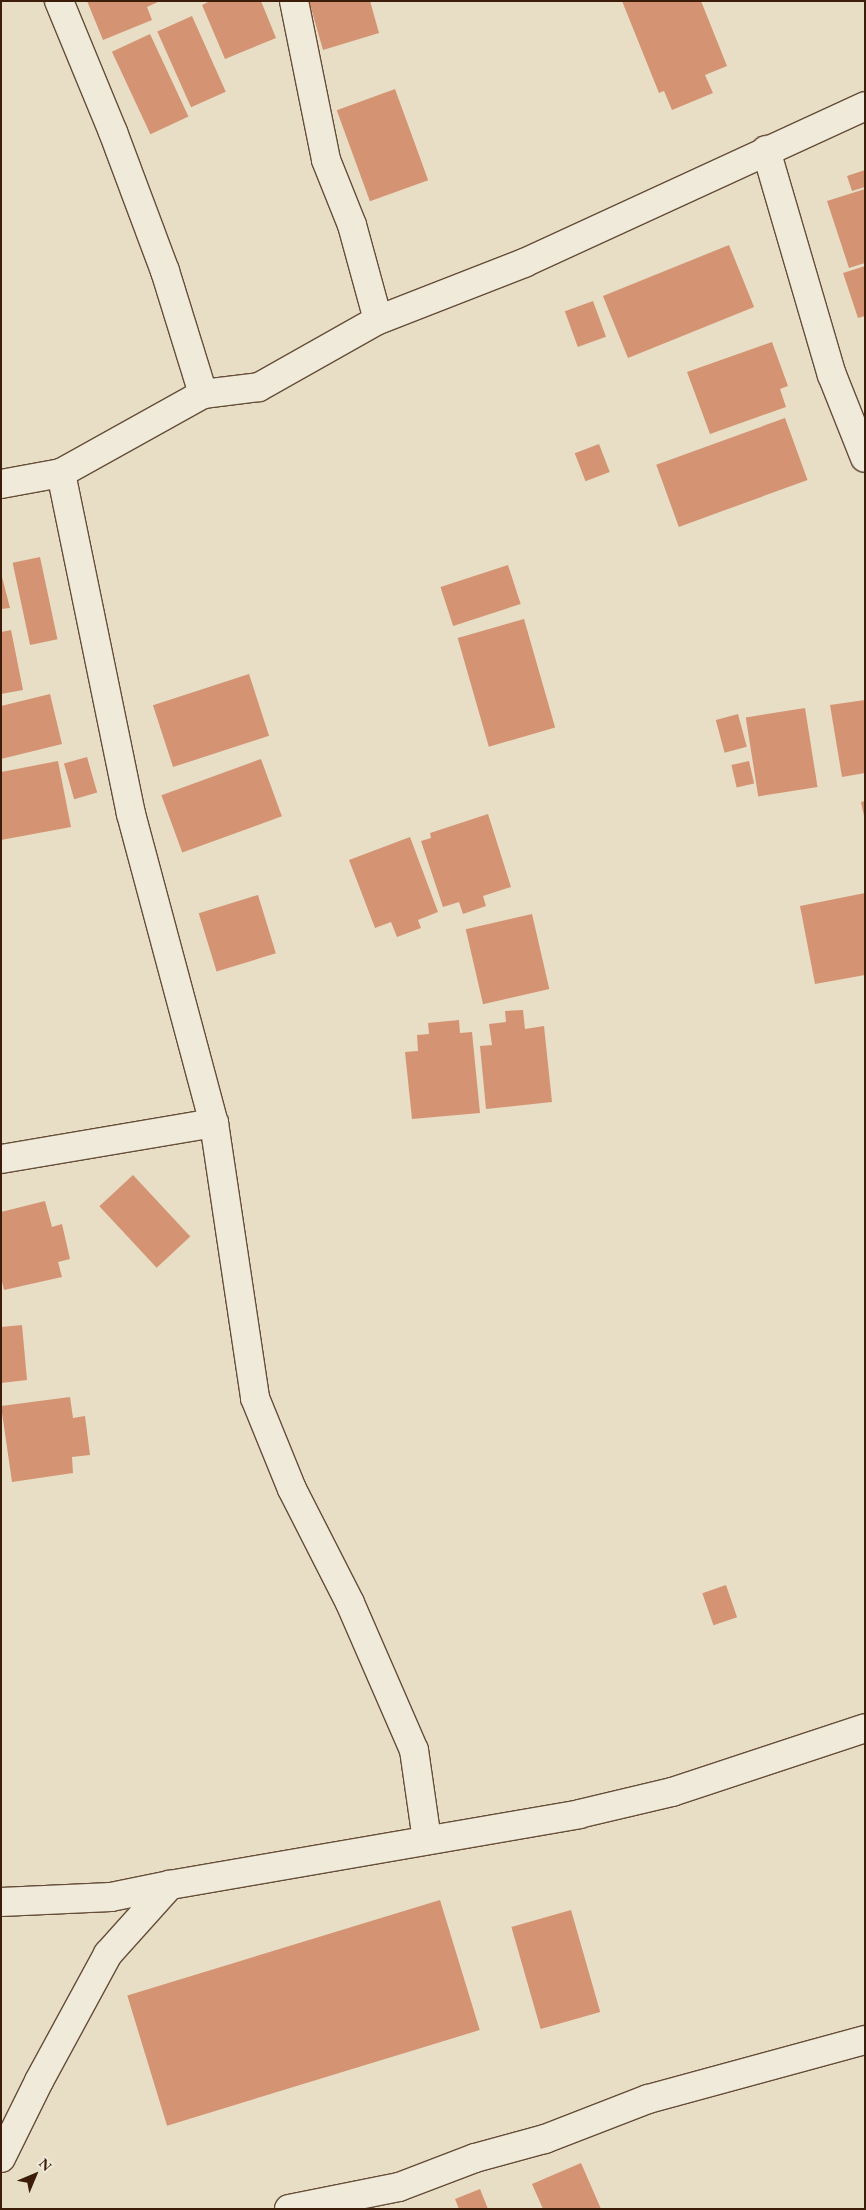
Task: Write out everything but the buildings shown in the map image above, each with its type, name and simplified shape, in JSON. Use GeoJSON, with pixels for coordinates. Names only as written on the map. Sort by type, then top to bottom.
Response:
{"type":"FeatureCollection","features":[{"type":"Feature","properties":{"kind":"street"},"geometry":{"type":"LineString","coordinates":[[59,1],[113,132],[161,261],[203,394]]}},
{"type":"Feature","properties":{"kind":"street"},"geometry":{"type":"LineString","coordinates":[[294,1],[326,160],[352,225],[378,320]]}},
{"type":"Feature","properties":{"kind":"street"},"geometry":{"type":"LineString","coordinates":[[1,484],[62,473],[203,394],[258,387],[378,320],[524,262],[865,106]]}},
{"type":"Feature","properties":{"kind":"street"},"geometry":{"type":"LineString","coordinates":[[766,150],[832,376],[865,458]]}},
{"type":"Feature","properties":{"kind":"street"},"geometry":{"type":"LineString","coordinates":[[62,473],[131,814],[214,1123],[255,1398],[292,1489],[350,1603],[414,1750],[426,1840]]}},
{"type":"Feature","properties":{"kind":"street"},"geometry":{"type":"LineString","coordinates":[[1,1159],[214,1123]]}},
{"type":"Feature","properties":{"kind":"street"},"geometry":{"type":"LineString","coordinates":[[1,1902],[111,1897],[170,1885],[580,1814],[672,1792],[865,1728]]}},
{"type":"Feature","properties":{"kind":"street"},"geometry":{"type":"LineString","coordinates":[[1,2158],[39,2081],[108,1954],[170,1885]]}},
{"type":"Feature","properties":{"kind":"street"},"geometry":{"type":"LineString","coordinates":[[289,2209],[399,2187],[475,2158],[545,2139],[648,2099],[865,2040]]}}]}
